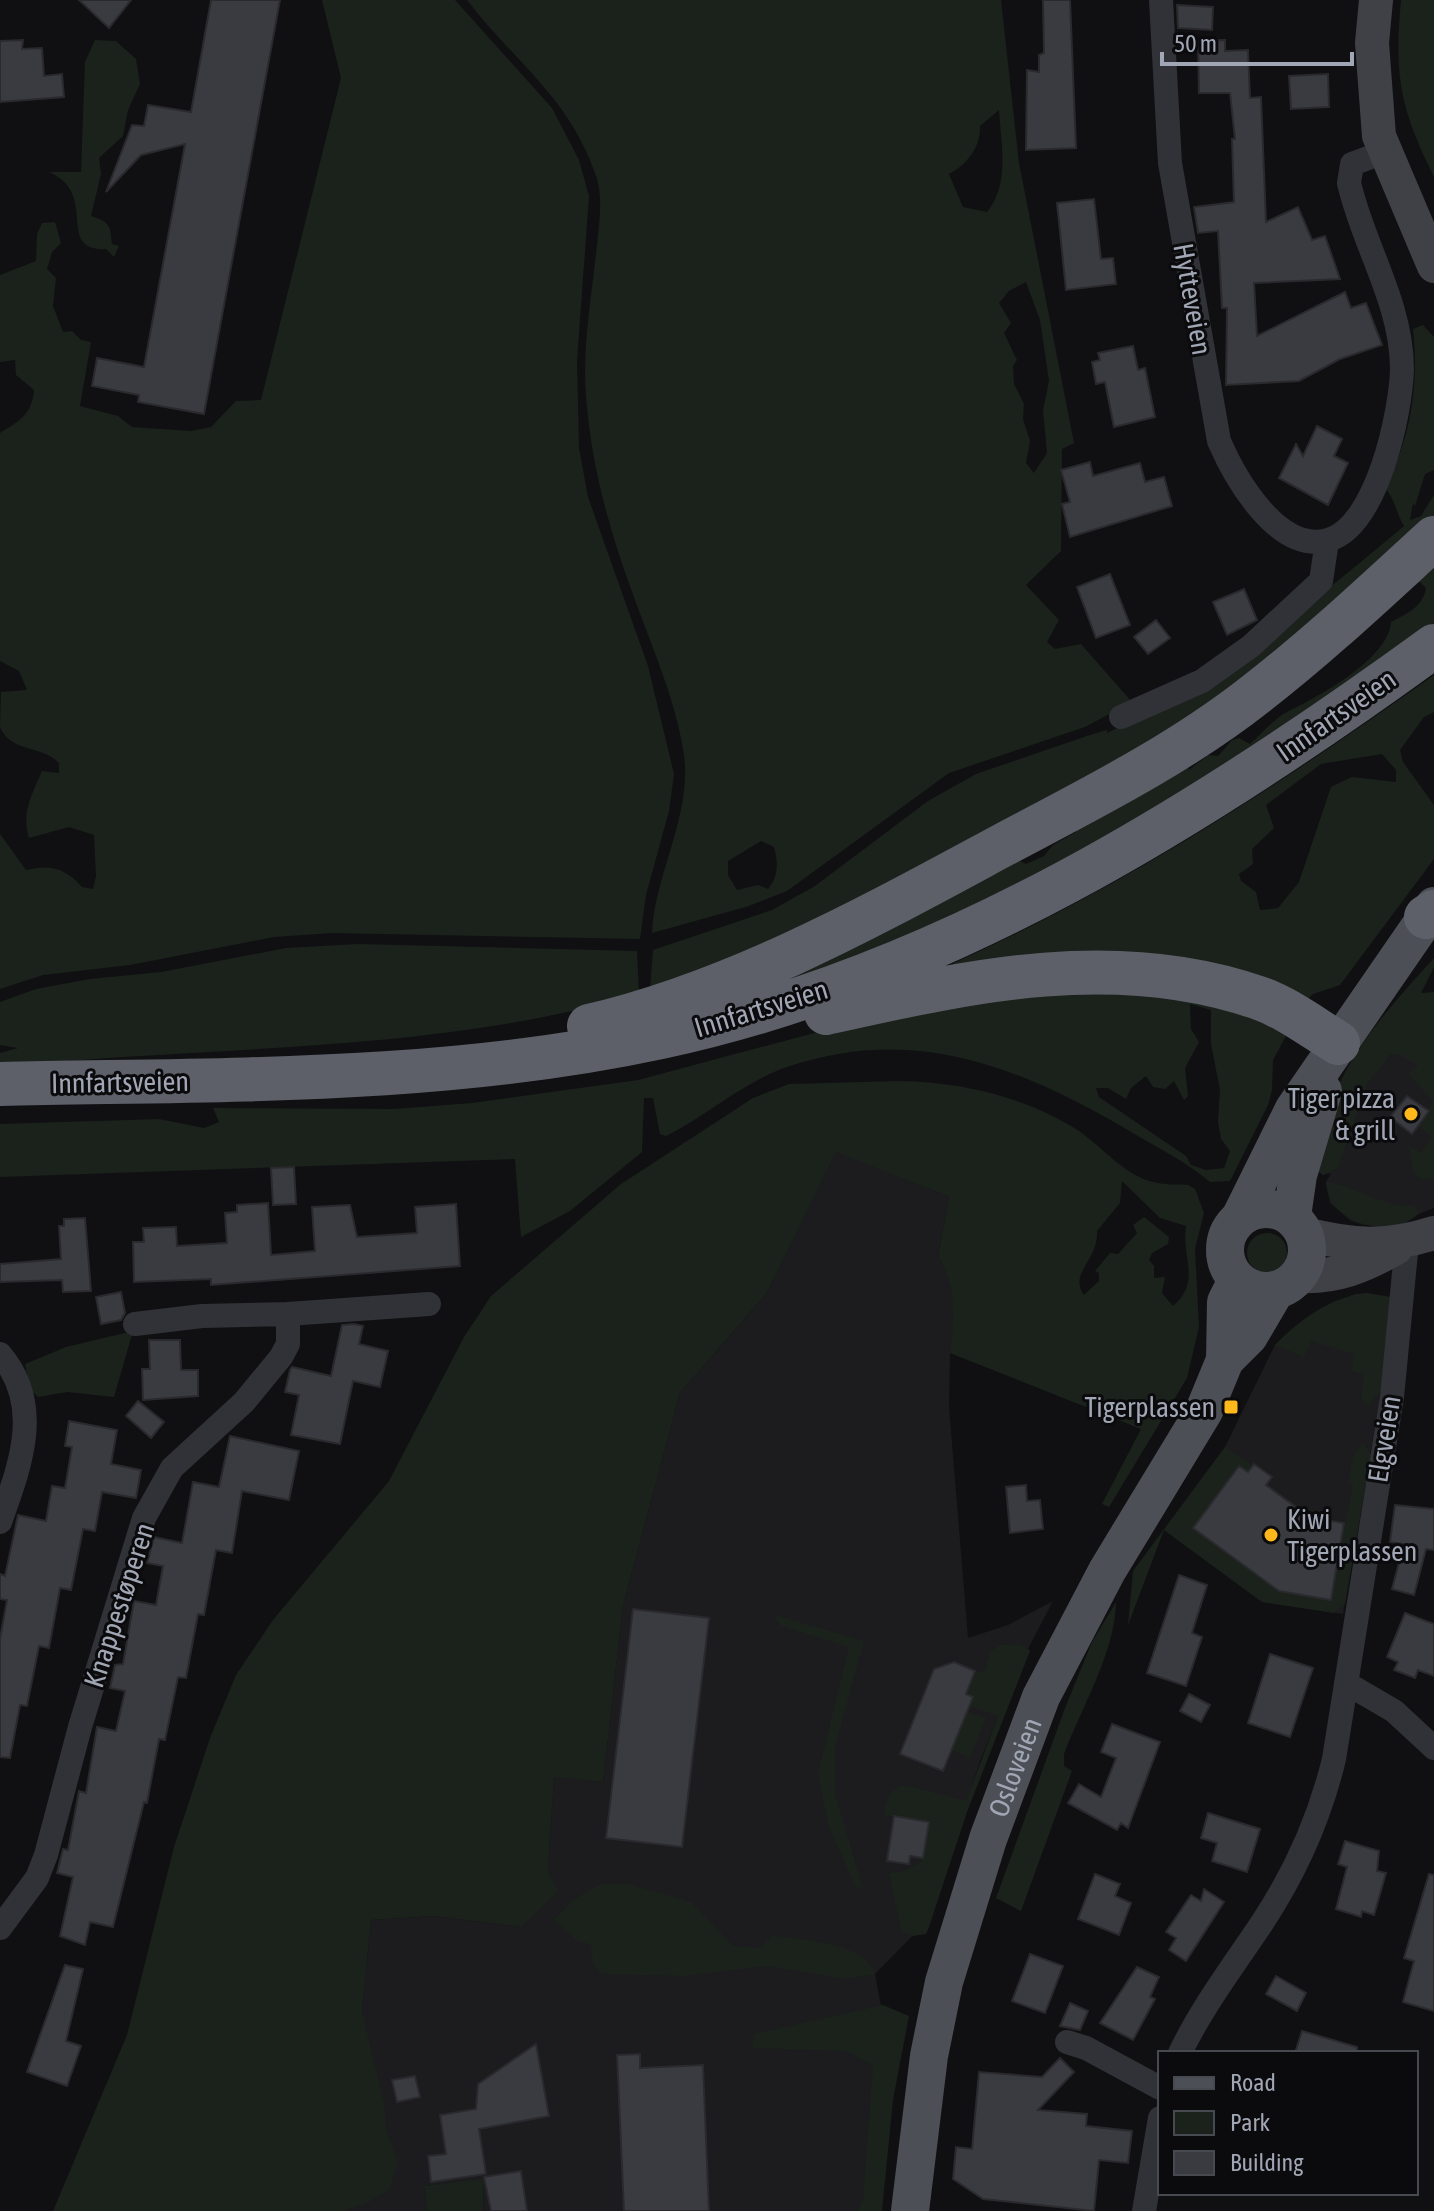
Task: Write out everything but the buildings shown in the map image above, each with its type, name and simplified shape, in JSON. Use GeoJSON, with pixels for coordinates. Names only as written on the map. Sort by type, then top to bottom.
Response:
{"type":"FeatureCollection","features":[{"type":"Feature","properties":{"kind":"highway"},"geometry":{"type":"LineString","coordinates":[[406,1073],[457,1051],[600,1023],[711,986],[854,923],[945,877],[1189,741],[1277,677],[1434,538]]}},
{"type":"Feature","properties":{"kind":"highway","name":"Innfartsveien"},"geometry":{"type":"LineString","coordinates":[[0,1084],[310,1079],[532,1060],[697,1028],[798,999],[884,967],[1009,911],[1114,857],[1211,801],[1333,720],[1434,646]]}},
{"type":"Feature","properties":{"kind":"highway"},"geometry":{"type":"LineString","coordinates":[[697,1028],[784,1023],[949,985],[1027,974],[1104,971],[1189,980],[1260,998],[1338,1043]]}},
{"type":"Feature","properties":{"kind":"main road"},"geometry":{"type":"LineString","coordinates":[[1338,1043],[1298,1175],[1298,1225],[1308,1256],[1287,1283],[1262,1291],[1237,1280],[1229,1268],[1225,1240],[1241,1216],[1294,1109],[1338,1043],[1431,912]]}},
{"type":"Feature","properties":{"kind":"main road"},"geometry":{"type":"LineString","coordinates":[[1241,1216],[1268,1208],[1298,1225]]}},
{"type":"Feature","properties":{"kind":"main road","name":"Osloveien"},"geometry":{"type":"LineString","coordinates":[[1225,1360],[1226,1302],[1237,1280]]}},
{"type":"Feature","properties":{"kind":"main road","name":"Osloveien"},"geometry":{"type":"LineString","coordinates":[[910,2211],[929,2056],[944,1982],[1011,1775],[1041,1697],[1066,1646],[1204,1411],[1225,1360],[1257,1325],[1287,1283]]}},
{"type":"Feature","properties":{"kind":"street","name":"Hytteveien"},"geometry":{"type":"LineString","coordinates":[[1161,0],[1170,163],[1219,441],[1232,471],[1252,500],[1279,527],[1300,539],[1327,541]]}},
{"type":"Feature","properties":{"kind":"street"},"geometry":{"type":"LineString","coordinates":[[1376,0],[1372,43],[1379,136],[1434,266]]}},
{"type":"Feature","properties":{"kind":"street"},"geometry":{"type":"LineString","coordinates":[[1121,717],[1202,681],[1251,646],[1321,581],[1327,541],[1347,530],[1371,493],[1397,415],[1402,368],[1399,330],[1349,183],[1352,164],[1384,152]]}},
{"type":"Feature","properties":{"kind":"street"},"geometry":{"type":"LineString","coordinates":[[1298,1225],[1367,1246],[1420,1237]]}},
{"type":"Feature","properties":{"kind":"street"},"geometry":{"type":"LineString","coordinates":[[1287,1283],[1345,1272],[1420,1237]]}},
{"type":"Feature","properties":{"kind":"street","name":"Elgveien"},"geometry":{"type":"LineString","coordinates":[[1181,2051],[1263,1921],[1310,1834],[1324,1800],[1334,1759],[1420,1237]]}},
{"type":"Feature","properties":{"kind":"street"},"geometry":{"type":"LineString","coordinates":[[135,1324],[214,1316],[429,1304]]}},
{"type":"Feature","properties":{"kind":"street","name":"Knappestøperen"},"geometry":{"type":"LineString","coordinates":[[0,1928],[26,1896],[46,1855],[144,1518],[172,1468],[244,1402],[281,1357],[288,1344],[288,1314]]}},
{"type":"Feature","properties":{"kind":"street"},"geometry":{"type":"LineString","coordinates":[[0,1354],[10,1366],[26,1416],[21,1463],[0,1522]]}},
{"type":"Feature","properties":{"kind":"street"},"geometry":{"type":"LineString","coordinates":[[1346,1683],[1394,1711],[1434,1748]]}},
{"type":"Feature","properties":{"kind":"street"},"geometry":{"type":"LineString","coordinates":[[1067,2042],[1086,2048],[1158,2087]]}},
{"type":"Feature","properties":{"kind":"street"},"geometry":{"type":"LineString","coordinates":[[1144,2211],[1158,2130]]}},
{"type":"Feature","properties":{"kind":"shaded area"},"geometry":{"type":"Polygon","coordinates":[[[1434,1042],[1434,1208],[1396,1223],[1364,1225],[1351,1221],[1330,1203],[1326,1182],[1331,1173],[1323,1175],[1318,1171],[1348,1071],[1365,1043],[1434,1042]]]}},
{"type":"Feature","properties":{"kind":"shaded area"},"geometry":{"type":"Polygon","coordinates":[[[836,1151],[949,1197],[938,1256],[948,1272],[956,1317],[950,1353],[949,1407],[968,1638],[1008,1625],[1053,1601],[1017,1670],[980,1761],[927,1921],[875,1974],[881,2006],[900,2032],[876,2211],[483,2211],[484,2180],[424,2186],[427,2211],[342,2211],[371,1920],[434,1916],[522,1927],[557,1891],[548,1871],[554,1776],[603,1782],[623,1606],[680,1393],[767,1293],[836,1151]]]}},
{"type":"Feature","properties":{"kind":"shaded area"},"geometry":{"type":"Polygon","coordinates":[[[1367,1293],[1381,1391],[1343,1614],[1262,1602],[1164,1530],[1225,1447],[1275,1345],[1317,1311],[1355,1294],[1367,1293]]]}},
{"type":"Feature","properties":{"kind":"green space"},"geometry":{"type":"Polygon","coordinates":[[[322,0],[455,0],[552,108],[579,160],[589,196],[577,361],[579,448],[588,497],[648,666],[674,774],[669,811],[646,895],[640,939],[332,933],[274,937],[130,965],[43,975],[0,989],[0,834],[26,870],[43,867],[57,869],[70,875],[82,887],[93,889],[96,876],[94,835],[69,827],[29,838],[26,820],[31,796],[42,771],[59,773],[59,763],[44,753],[12,741],[0,727],[1,692],[27,690],[19,671],[0,661],[0,433],[19,421],[31,406],[34,390],[16,375],[15,360],[0,362],[0,275],[36,261],[37,234],[42,223],[55,222],[61,243],[52,252],[47,269],[56,278],[53,306],[63,332],[72,331],[81,340],[91,342],[80,406],[118,416],[132,427],[191,431],[211,427],[236,401],[261,400],[341,78],[322,0]]]}},
{"type":"Feature","properties":{"kind":"green space"},"geometry":{"type":"Polygon","coordinates":[[[467,0],[1001,0],[1019,163],[1074,443],[1062,449],[1061,551],[1026,585],[1059,620],[1047,642],[1055,649],[1081,644],[1132,702],[1085,727],[949,773],[787,891],[749,906],[652,933],[659,888],[683,800],[684,755],[669,692],[615,542],[592,446],[585,358],[599,220],[599,187],[586,151],[557,103],[467,0]],[[999,110],[980,126],[972,154],[962,166],[949,174],[963,207],[987,212],[999,189],[1002,150],[999,110]],[[1026,282],[1009,291],[999,303],[1011,323],[1004,333],[1017,360],[1013,366],[1014,384],[1024,404],[1023,419],[1030,441],[1026,463],[1034,473],[1047,453],[1043,410],[1049,381],[1040,320],[1026,282]],[[761,841],[728,861],[728,875],[737,890],[758,885],[768,889],[776,874],[774,847],[761,841]]]}},
{"type":"Feature","properties":{"kind":"green space"},"geometry":{"type":"Polygon","coordinates":[[[1401,0],[1434,0],[1434,177],[1414,131],[1402,92],[1398,50],[1401,0]]]}},
{"type":"Feature","properties":{"kind":"green space"},"geometry":{"type":"Polygon","coordinates":[[[95,40],[116,41],[136,59],[140,84],[128,110],[123,136],[99,158],[101,174],[91,216],[108,225],[112,244],[119,246],[114,257],[106,249],[91,247],[82,241],[72,194],[64,182],[49,172],[81,172],[85,62],[95,40]]]}},
{"type":"Feature","properties":{"kind":"green space"},"geometry":{"type":"Polygon","coordinates":[[[1423,325],[1434,337],[1434,470],[1425,474],[1415,506],[1413,503],[1410,520],[1421,516],[1434,495],[1434,519],[1219,706],[868,902],[650,990],[653,950],[772,910],[815,886],[928,801],[976,774],[1090,735],[1107,730],[1107,733],[1148,712],[1262,639],[1404,526],[1385,488],[1401,450],[1411,411],[1415,371],[1413,329],[1423,325]]]}},
{"type":"Feature","properties":{"kind":"green space"},"geometry":{"type":"Polygon","coordinates":[[[1434,553],[1434,623],[1388,660],[1071,863],[796,985],[725,995],[927,896],[1434,553]],[[1420,582],[1402,591],[1188,766],[1189,770],[1208,755],[1218,756],[1232,740],[1239,738],[1250,744],[1282,715],[1332,687],[1365,663],[1387,636],[1391,622],[1413,609],[1421,600],[1426,588],[1420,582]],[[1075,827],[1018,860],[1026,864],[1044,856],[1053,845],[1076,832],[1075,827]]]}},
{"type":"Feature","properties":{"kind":"green space"},"geometry":{"type":"Polygon","coordinates":[[[1434,675],[1434,712],[1424,717],[1400,750],[1403,762],[1434,805],[1434,859],[1340,985],[1313,994],[1308,999],[951,967],[1141,867],[1260,794],[1434,675]],[[1382,754],[1321,764],[1266,805],[1274,828],[1252,849],[1253,864],[1239,874],[1241,881],[1256,892],[1260,910],[1278,908],[1299,882],[1331,787],[1352,777],[1396,782],[1396,770],[1382,754]]]}},
{"type":"Feature","properties":{"kind":"green space"},"geometry":{"type":"Polygon","coordinates":[[[358,944],[637,951],[639,994],[482,1028],[402,1038],[0,1067],[0,1053],[18,1048],[0,1045],[0,1002],[36,989],[90,979],[161,972],[286,948],[358,944]]]}},
{"type":"Feature","properties":{"kind":"green space"},"geometry":{"type":"Polygon","coordinates":[[[1434,958],[1434,967],[1421,993],[1434,992],[1434,1178],[1421,1179],[1413,1172],[1409,1145],[1420,1153],[1432,1137],[1418,1126],[1433,1101],[1408,1074],[1418,1065],[1398,1054],[1391,1054],[1367,1084],[1338,1168],[1323,1175],[1318,1171],[1325,1123],[1345,1072],[1372,1031],[1434,958]]]}},
{"type":"Feature","properties":{"kind":"green space"},"geometry":{"type":"Polygon","coordinates":[[[1033,987],[1198,994],[1281,1028],[1286,1036],[1273,1060],[1268,1105],[1230,1181],[1210,1182],[1096,1112],[1013,1073],[970,1060],[927,1052],[882,1050],[835,1054],[771,1073],[666,1136],[660,1134],[653,1098],[644,1098],[642,1152],[570,1211],[521,1237],[515,1159],[0,1177],[0,1124],[159,1119],[204,1128],[219,1122],[213,1108],[394,1109],[472,1103],[638,1080],[859,1021],[1033,987]],[[1190,1004],[1191,1029],[1199,1042],[1185,1068],[1188,1096],[1184,1100],[1174,1081],[1165,1089],[1153,1087],[1146,1076],[1131,1088],[1126,1099],[1108,1088],[1096,1088],[1099,1097],[1186,1156],[1191,1165],[1206,1170],[1224,1168],[1230,1151],[1221,1139],[1218,1122],[1220,1090],[1211,1044],[1211,1010],[1190,1004]]]}},
{"type":"Feature","properties":{"kind":"green space"},"geometry":{"type":"Polygon","coordinates":[[[922,1082],[990,1093],[1035,1108],[1076,1129],[1124,1168],[1145,1180],[1188,1185],[1195,1189],[1204,1213],[1195,1249],[1199,1327],[1187,1378],[1109,1507],[1102,1504],[1141,1429],[950,1353],[953,1303],[948,1279],[938,1256],[949,1197],[836,1152],[767,1293],[680,1393],[623,1606],[603,1782],[554,1777],[548,1871],[558,1891],[522,1927],[434,1916],[371,1920],[362,2012],[384,2102],[386,2128],[398,2163],[389,2190],[367,2203],[342,2211],[53,2211],[127,2035],[174,1847],[210,1738],[236,1675],[273,1620],[389,1481],[464,1337],[491,1296],[621,1184],[753,1098],[789,1084],[922,1082]],[[1122,1181],[1120,1203],[1097,1231],[1094,1250],[1082,1273],[1080,1287],[1084,1295],[1099,1281],[1099,1273],[1095,1271],[1110,1253],[1118,1254],[1137,1233],[1133,1225],[1144,1217],[1169,1237],[1168,1244],[1152,1253],[1149,1260],[1154,1266],[1154,1278],[1165,1277],[1162,1293],[1173,1306],[1182,1297],[1189,1278],[1186,1226],[1160,1218],[1122,1181]]]}},
{"type":"Feature","properties":{"kind":"green space"},"geometry":{"type":"Polygon","coordinates":[[[1326,1182],[1390,1203],[1414,1206],[1419,1213],[1393,1226],[1363,1224],[1349,1218],[1338,1208],[1329,1197],[1326,1182]]]}},
{"type":"Feature","properties":{"kind":"green space"},"geometry":{"type":"Polygon","coordinates":[[[1267,1233],[1281,1239],[1287,1253],[1281,1267],[1267,1273],[1253,1267],[1247,1253],[1253,1239],[1267,1233]]]}},
{"type":"Feature","properties":{"kind":"green space"},"geometry":{"type":"Polygon","coordinates":[[[1367,1293],[1391,1297],[1381,1391],[1368,1405],[1361,1400],[1364,1374],[1352,1371],[1354,1354],[1311,1341],[1304,1357],[1275,1345],[1329,1304],[1367,1293]]]}},
{"type":"Feature","properties":{"kind":"green space"},"geometry":{"type":"Polygon","coordinates":[[[133,1331],[114,1397],[67,1392],[38,1397],[30,1390],[25,1364],[66,1347],[133,1331]]]}},
{"type":"Feature","properties":{"kind":"green space"},"geometry":{"type":"Polygon","coordinates":[[[1363,1443],[1371,1455],[1345,1604],[1334,1613],[1262,1602],[1164,1530],[1128,1625],[1133,1571],[1225,1447],[1253,1466],[1249,1473],[1239,1466],[1194,1529],[1279,1591],[1330,1600],[1353,1485],[1348,1483],[1353,1457],[1363,1443]]]}},
{"type":"Feature","properties":{"kind":"green space"},"geometry":{"type":"Polygon","coordinates":[[[1116,1602],[1104,1660],[1064,1754],[1064,1766],[1072,1771],[1021,1911],[996,1898],[1065,1708],[1092,1642],[1116,1602]]]}},
{"type":"Feature","properties":{"kind":"green space"},"geometry":{"type":"Polygon","coordinates":[[[772,1614],[864,1641],[835,1747],[835,1793],[863,1889],[856,1887],[829,1828],[818,1773],[849,1647],[781,1626],[772,1614]]]}},
{"type":"Feature","properties":{"kind":"green space"},"geometry":{"type":"Polygon","coordinates":[[[1019,1644],[1030,1650],[1028,1656],[967,1812],[929,1927],[926,1934],[913,1936],[901,1930],[889,1873],[906,1871],[921,1862],[929,1822],[884,1815],[887,1800],[895,1789],[905,1785],[966,1801],[998,1716],[970,1706],[973,1697],[966,1694],[975,1671],[984,1672],[990,1652],[1000,1645],[1019,1644]]]}},
{"type":"Feature","properties":{"kind":"green space"},"geometry":{"type":"Polygon","coordinates":[[[967,1712],[986,1718],[970,1758],[952,1750],[967,1712]]]}},
{"type":"Feature","properties":{"kind":"green space"},"geometry":{"type":"Polygon","coordinates":[[[601,1884],[628,1884],[691,1902],[733,1946],[761,1948],[772,1935],[815,1941],[847,1949],[860,1956],[870,1964],[875,1974],[847,1979],[768,1966],[683,1976],[602,1974],[593,1964],[591,1945],[576,1940],[554,1920],[573,1900],[601,1884]]]}},
{"type":"Feature","properties":{"kind":"green space"},"geometry":{"type":"Polygon","coordinates":[[[883,2005],[909,2016],[893,2100],[882,2211],[857,2211],[863,2201],[873,2065],[846,2051],[752,2048],[754,2034],[883,2005]]]}},
{"type":"Feature","properties":{"kind":"green space"},"geometry":{"type":"Polygon","coordinates":[[[484,2179],[483,2211],[427,2211],[424,2186],[484,2179]]]}},
{"type":"Feature","properties":{"kind":"place","name":"Tiger pizza & grill"},"geometry":{"type":"Point","coordinates":[1411,1114]}},
{"type":"Feature","properties":{"kind":"place","name":"Tigerplassen"},"geometry":{"type":"Point","coordinates":[1231,1407]}},
{"type":"Feature","properties":{"kind":"place","name":"Kiwi Tigerplassen"},"geometry":{"type":"Point","coordinates":[1271,1535]}}]}
